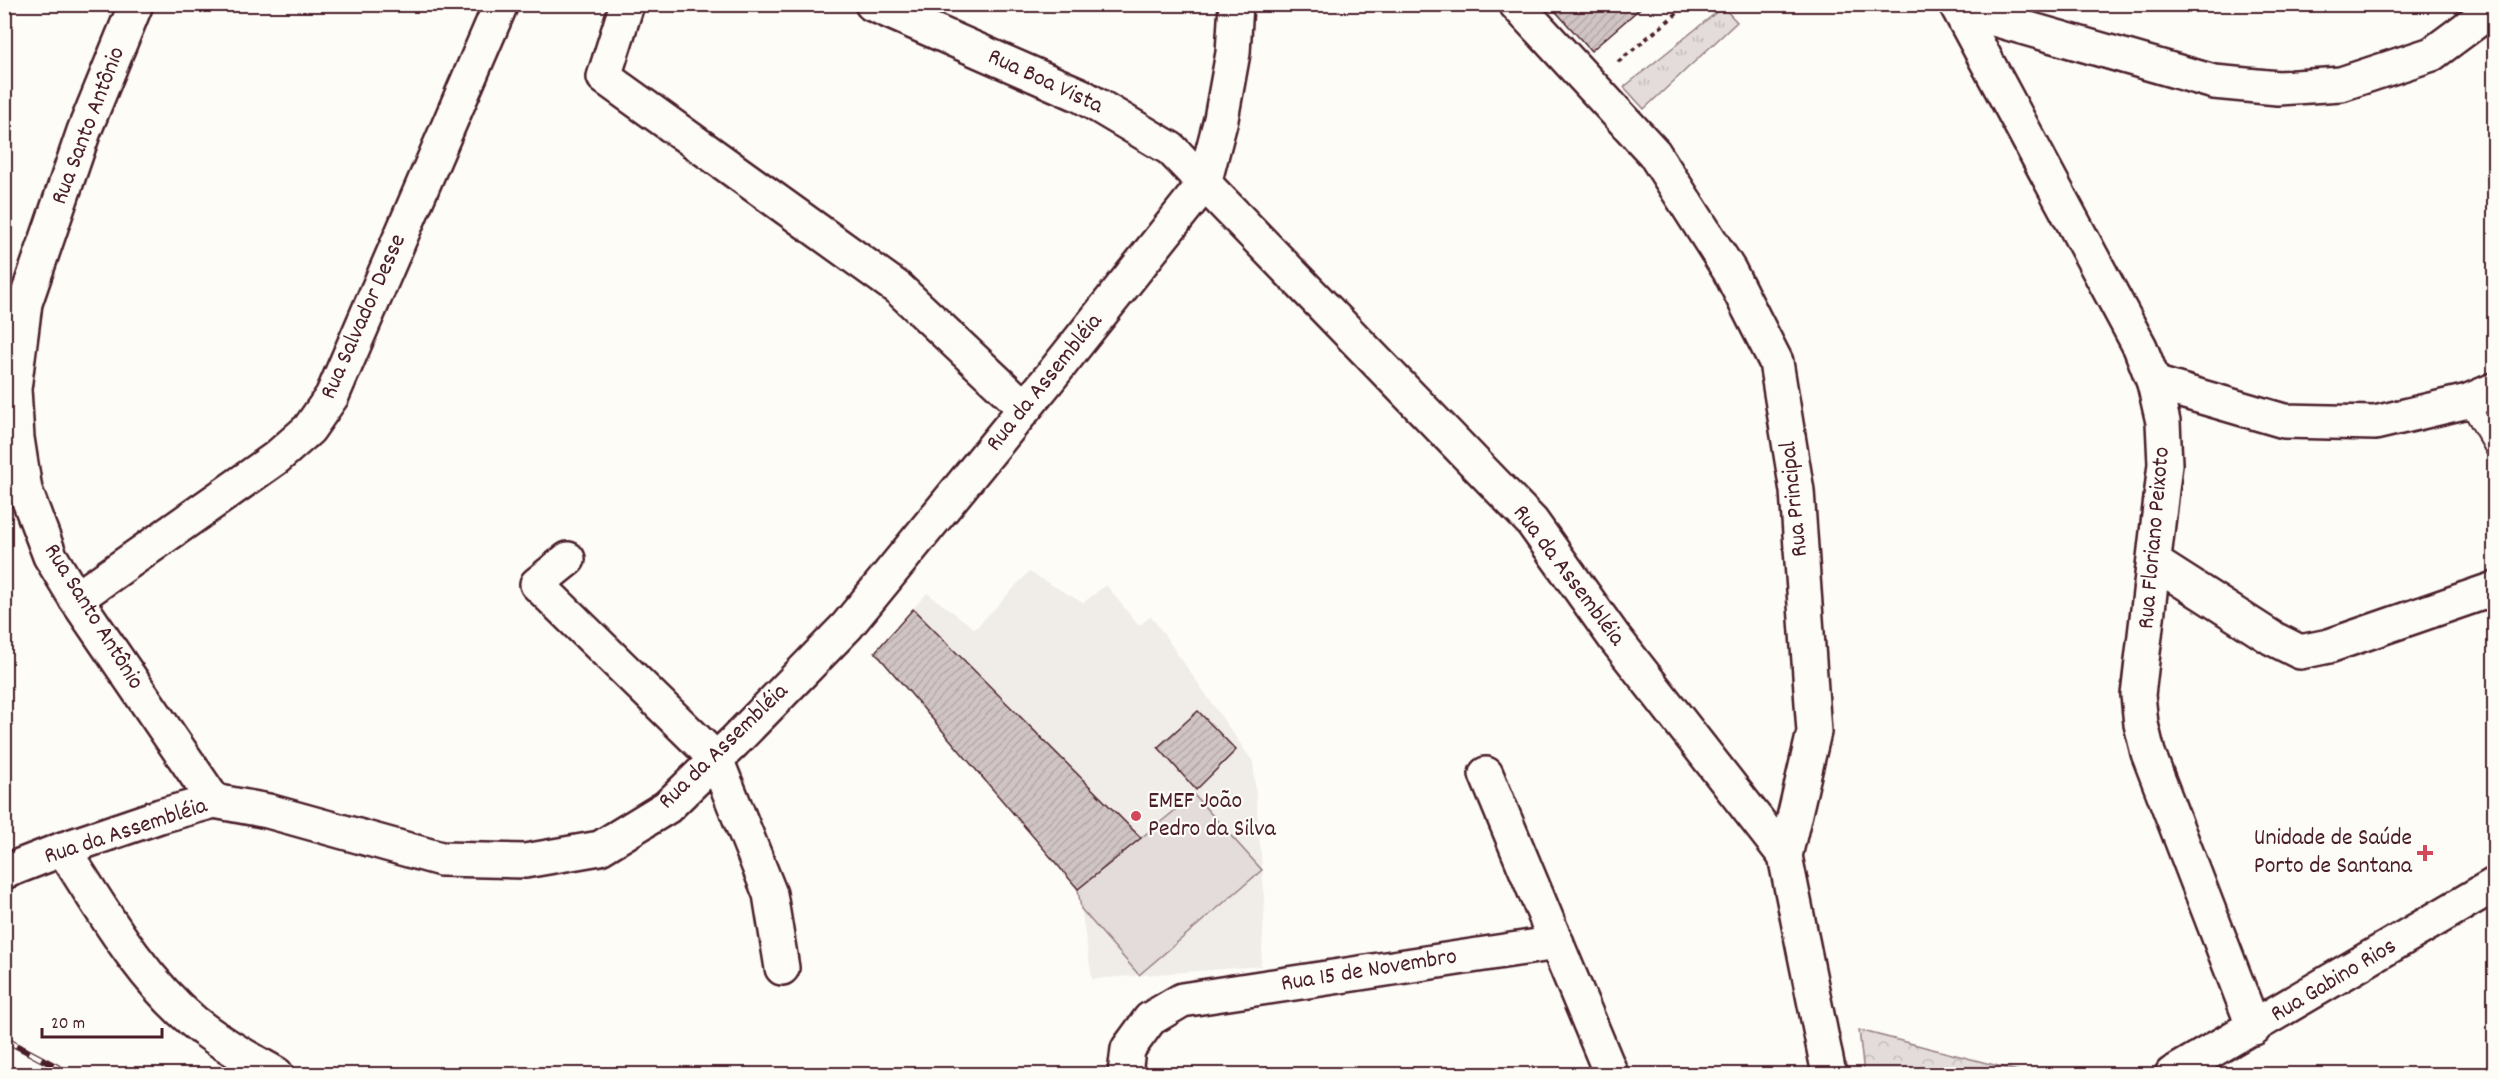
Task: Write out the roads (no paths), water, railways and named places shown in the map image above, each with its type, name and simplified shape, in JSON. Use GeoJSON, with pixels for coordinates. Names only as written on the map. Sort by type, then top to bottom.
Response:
{"type":"FeatureCollection","features":[{"type":"Feature","properties":{"kind":"street","name":"Rua Santo Antônio"},"geometry":{"type":"LineString","coordinates":[[136,4],[84,131],[25,303],[14,389],[17,438],[25,490],[50,556],[76,599],[214,801]]}},
{"type":"Feature","properties":{"kind":"street","name":"Rua Salvador Desse"},"geometry":{"type":"LineString","coordinates":[[76,599],[276,458],[309,429],[332,396],[501,4]]}},
{"type":"Feature","properties":{"kind":"street"},"geometry":{"type":"LineString","coordinates":[[627,4],[604,77],[898,289],[1025,408]]}},
{"type":"Feature","properties":{"kind":"street","name":"Rua Boa Vista"},"geometry":{"type":"LineString","coordinates":[[872,4],[1080,95],[1171,149],[1204,184]]}},
{"type":"Feature","properties":{"kind":"street","name":"Rua da Assembléia"},"geometry":{"type":"LineString","coordinates":[[4,872],[160,816],[214,801],[268,811],[441,859],[525,861],[600,848],[667,807],[847,626],[1204,184],[1221,119],[1233,53],[1236,4]]}},
{"type":"Feature","properties":{"kind":"street","name":"Rua Principal"},"geometry":{"type":"LineString","coordinates":[[1516,4],[1654,153],[1729,270],[1776,362],[1797,491],[1814,732],[1785,856],[1829,1074]]}},
{"type":"Feature","properties":{"kind":"street"},"geometry":{"type":"LineString","coordinates":[[1958,7],[2214,82],[2278,88],[2341,84],[2432,54],[2494,8]]}},
{"type":"Feature","properties":{"kind":"street","name":"Rua Floriano Peixoto"},"geometry":{"type":"LineString","coordinates":[[1958,7],[2140,347],[2154,383],[2163,422],[2165,464],[2138,695],[2141,724],[2148,753],[2254,1028]]}},
{"type":"Feature","properties":{"kind":"street","name":"Rua da Assembléia"},"geometry":{"type":"LineString","coordinates":[[1204,184],[1532,522],[1614,638],[1785,856]]}},
{"type":"Feature","properties":{"kind":"street"},"geometry":{"type":"LineString","coordinates":[[2154,383],[2284,421],[2375,423],[2481,396]]}},
{"type":"Feature","properties":{"kind":"street"},"geometry":{"type":"LineString","coordinates":[[568,559],[537,584],[716,759],[770,894],[782,968]]}},
{"type":"Feature","properties":{"kind":"street"},"geometry":{"type":"LineString","coordinates":[[2155,563],[2272,638],[2300,652],[2329,646],[2494,589]]}},
{"type":"Feature","properties":{"kind":"street"},"geometry":{"type":"LineString","coordinates":[[1486,774],[1611,1074]]}},
{"type":"Feature","properties":{"kind":"street"},"geometry":{"type":"LineString","coordinates":[[63,849],[129,951],[165,993],[193,1021],[225,1046],[276,1074]]}},
{"type":"Feature","properties":{"kind":"street","name":"Rua Gabino Rios"},"geometry":{"type":"LineString","coordinates":[[2172,1074],[2254,1028],[2494,885]]}},
{"type":"Feature","properties":{"kind":"street","name":"Rua 15 de Novembro"},"geometry":{"type":"LineString","coordinates":[[1125,1074],[1128,1049],[1150,1019],[1182,1000],[1557,943]]}},
{"type":"Feature","properties":{"kind":"lane"},"geometry":{"type":"LineString","coordinates":[[2481,396],[2494,447]]}},
{"type":"Feature","properties":{"kind":"railway"},"geometry":{"type":"LineString","coordinates":[[4,1039],[70,1074]]}},
{"type":"Feature","properties":{"kind":"railway"},"geometry":{"type":"LineString","coordinates":[[4,1069],[14,1074]]}},
{"type":"Feature","properties":{"kind":"place","name":"EMEF João Pedro da Silva"},"geometry":{"type":"Point","coordinates":[1136,816]}},
{"type":"Feature","properties":{"kind":"place","name":"Unidade de Saúde Porto de Santana"},"geometry":{"type":"Point","coordinates":[2425,853]}}]}
